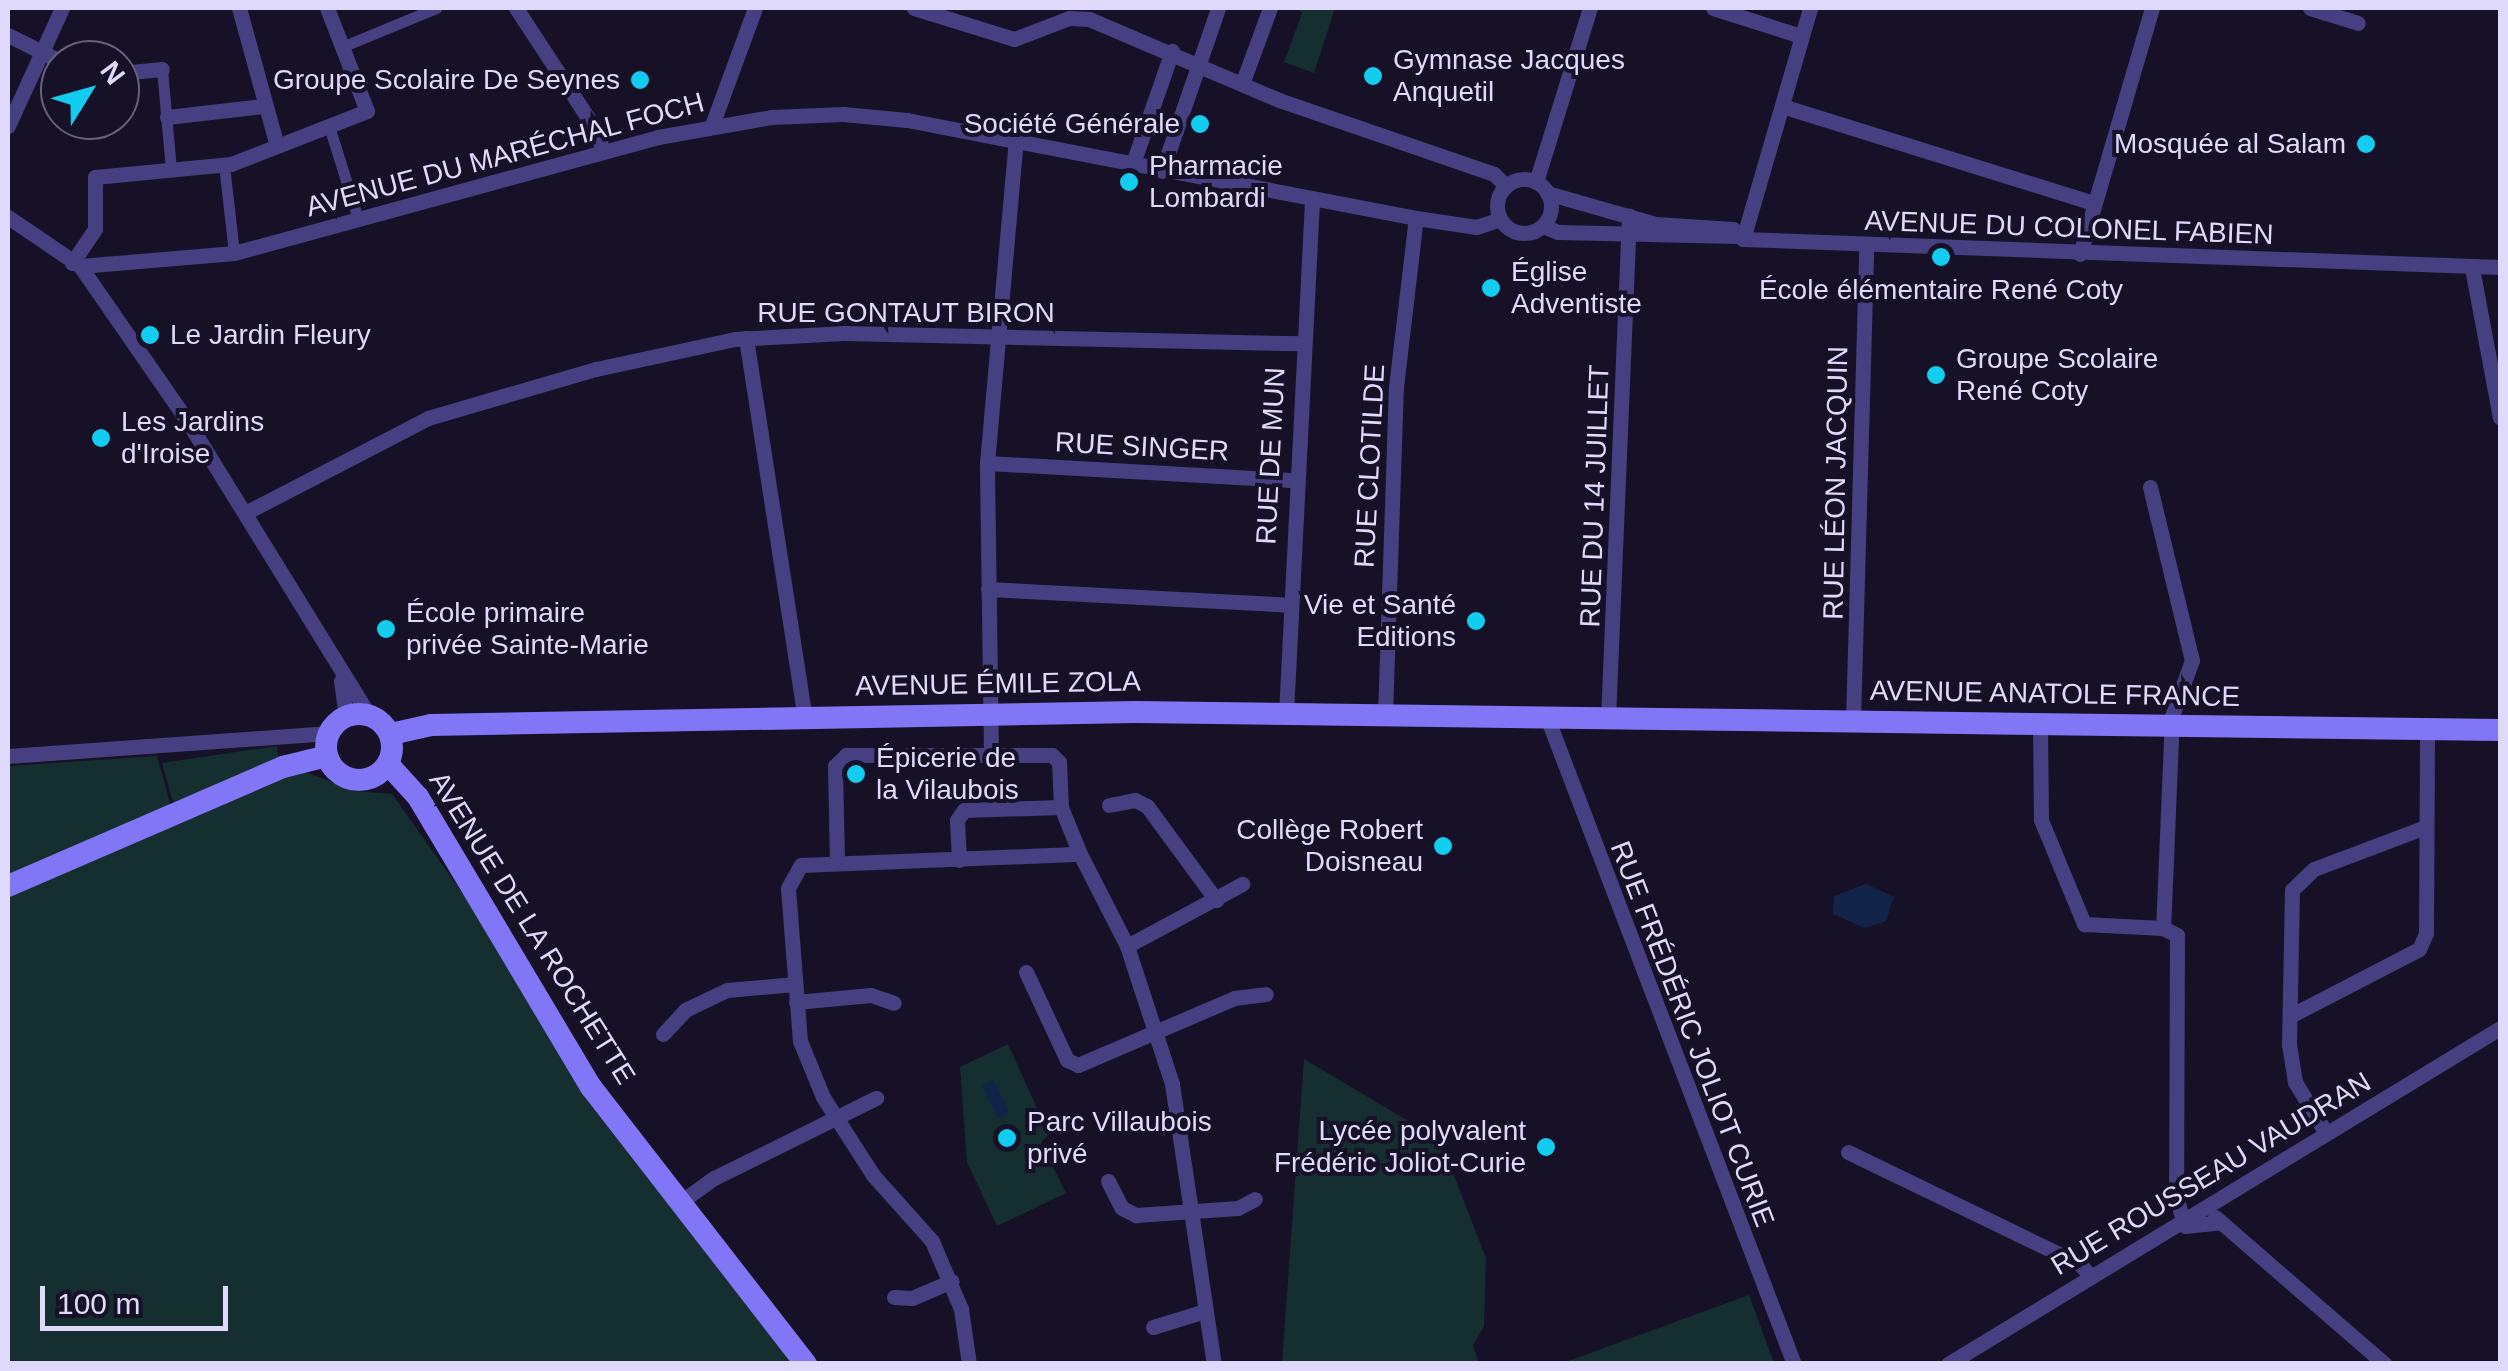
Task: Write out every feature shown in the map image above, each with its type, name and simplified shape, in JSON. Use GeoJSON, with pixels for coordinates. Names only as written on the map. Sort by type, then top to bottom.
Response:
{"type":"FeatureCollection","features":[{"type":"Feature","properties":{"kind":"main road","name":"AVENUE ÉMILE ZOLA"},"geometry":{"type":"LineString","coordinates":[[390,734],[431,724],[991,713],[1608,719]]}},
{"type":"Feature","properties":{"kind":"main road"},"geometry":{"type":"LineString","coordinates":[[8,886],[328,744],[357,715],[390,734],[388,764],[378,775],[355,780],[341,775],[328,744]]}},
{"type":"Feature","properties":{"kind":"main road","name":"AVENUE ANATOLE FRANCE"},"geometry":{"type":"LineString","coordinates":[[1608,719],[2500,730]]}},
{"type":"Feature","properties":{"kind":"main road","name":"AVENUE DE LA ROCHETTE"},"geometry":{"type":"LineString","coordinates":[[388,764],[418,797],[592,1087],[806,1364]]}},
{"type":"Feature","properties":{"kind":"street"},"geometry":{"type":"LineString","coordinates":[[48,40],[62,8]]}},
{"type":"Feature","properties":{"kind":"street"},"geometry":{"type":"LineString","coordinates":[[239,8],[259,64],[263,106],[277,146]]}},
{"type":"Feature","properties":{"kind":"street"},"geometry":{"type":"LineString","coordinates":[[76,264],[95,229],[96,177],[224,164],[367,111],[327,8]]}},
{"type":"Feature","properties":{"kind":"street"},"geometry":{"type":"LineString","coordinates":[[344,46],[436,8]]}},
{"type":"Feature","properties":{"kind":"street"},"geometry":{"type":"LineString","coordinates":[[516,8],[599,135],[602,152]]}},
{"type":"Feature","properties":{"kind":"street"},"geometry":{"type":"LineString","coordinates":[[712,125],[755,8]]}},
{"type":"Feature","properties":{"kind":"street"},"geometry":{"type":"LineString","coordinates":[[1162,170],[1218,8]]}},
{"type":"Feature","properties":{"kind":"street"},"geometry":{"type":"LineString","coordinates":[[1242,84],[1270,8]]}},
{"type":"Feature","properties":{"kind":"street"},"geometry":{"type":"LineString","coordinates":[[1543,226],[1551,210],[1542,187],[1590,8]]}},
{"type":"Feature","properties":{"kind":"street"},"geometry":{"type":"LineString","coordinates":[[1714,8],[1801,36]]}},
{"type":"Feature","properties":{"kind":"street"},"geometry":{"type":"LineString","coordinates":[[1740,238],[1810,8]]}},
{"type":"Feature","properties":{"kind":"street"},"geometry":{"type":"LineString","coordinates":[[2080,254],[2152,8]]}},
{"type":"Feature","properties":{"kind":"street"},"geometry":{"type":"LineString","coordinates":[[2310,8],[2358,23]]}},
{"type":"Feature","properties":{"kind":"street"},"geometry":{"type":"LineString","coordinates":[[924,9],[1014,39],[1069,18],[1089,19],[1199,62],[1242,84],[1494,174],[1506,186],[1542,187],[1656,224],[1733,228],[1740,238]]}},
{"type":"Feature","properties":{"kind":"street"},"geometry":{"type":"LineString","coordinates":[[8,35],[40,51]]}},
{"type":"Feature","properties":{"kind":"street"},"geometry":{"type":"LineString","coordinates":[[1132,166],[1172,51]]}},
{"type":"Feature","properties":{"kind":"street"},"geometry":{"type":"LineString","coordinates":[[8,126],[40,58]]}},
{"type":"Feature","properties":{"kind":"street"},"geometry":{"type":"LineString","coordinates":[[140,71],[162,68],[172,169]]}},
{"type":"Feature","properties":{"kind":"street"},"geometry":{"type":"LineString","coordinates":[[167,118],[263,106]]}},
{"type":"Feature","properties":{"kind":"street"},"geometry":{"type":"LineString","coordinates":[[1782,106],[2094,204]]}},
{"type":"Feature","properties":{"kind":"street","name":"AVENUE DU MARÉCHAL FOCH"},"geometry":{"type":"LineString","coordinates":[[76,264],[234,253],[357,216],[712,125],[843,114],[1016,141],[1416,218],[1476,227],[1500,220]]}},
{"type":"Feature","properties":{"kind":"street"},"geometry":{"type":"LineString","coordinates":[[329,126],[357,216]]}},
{"type":"Feature","properties":{"kind":"street"},"geometry":{"type":"LineString","coordinates":[[991,755],[987,463],[994,342],[1016,141]]}},
{"type":"Feature","properties":{"kind":"street"},"geometry":{"type":"LineString","coordinates":[[224,164],[234,253]]}},
{"type":"Feature","properties":{"kind":"street"},"geometry":{"type":"LineString","coordinates":[[1506,186],[1497,205],[1500,220],[1520,233],[1543,226],[1634,234]]}},
{"type":"Feature","properties":{"kind":"street","name":"RUE DE MUN"},"geometry":{"type":"LineString","coordinates":[[1286,714],[1312,200]]}},
{"type":"Feature","properties":{"kind":"street","name":"RUE DU 14 JUILLET"},"geometry":{"type":"LineString","coordinates":[[1608,719],[1634,234],[1629,216]]}},
{"type":"Feature","properties":{"kind":"street"},"geometry":{"type":"LineString","coordinates":[[8,217],[76,264],[245,513],[340,678],[357,715]]}},
{"type":"Feature","properties":{"kind":"street","name":"RUE CLOTILDE"},"geometry":{"type":"LineString","coordinates":[[1385,716],[1396,387],[1416,218]]}},
{"type":"Feature","properties":{"kind":"street","name":"AVENUE DU COLONEL FABIEN"},"geometry":{"type":"LineString","coordinates":[[1634,234],[1866,246],[2500,267]]}},
{"type":"Feature","properties":{"kind":"street","name":"RUE LÉON JACQUIN"},"geometry":{"type":"LineString","coordinates":[[1853,722],[1866,246]]}},
{"type":"Feature","properties":{"kind":"street"},"geometry":{"type":"LineString","coordinates":[[2472,268],[2496,369],[2500,417]]}},
{"type":"Feature","properties":{"kind":"street","name":"RUE GONTAUT BIRON"},"geometry":{"type":"LineString","coordinates":[[245,513],[428,418],[596,369],[746,338],[844,333],[994,342],[1145,336],[1302,344]]}},
{"type":"Feature","properties":{"kind":"street"},"geometry":{"type":"LineString","coordinates":[[746,338],[805,717]]}},
{"type":"Feature","properties":{"kind":"street","name":"RUE SINGER"},"geometry":{"type":"LineString","coordinates":[[987,463],[1295,480]]}},
{"type":"Feature","properties":{"kind":"street"},"geometry":{"type":"LineString","coordinates":[[2150,487],[2192,660],[2172,726],[2164,928]]}},
{"type":"Feature","properties":{"kind":"street"},"geometry":{"type":"LineString","coordinates":[[988,589],[1290,605]]}},
{"type":"Feature","properties":{"kind":"street","name":"RUE FRÉDÉRIC JOLIOT CURIE"},"geometry":{"type":"LineString","coordinates":[[1548,720],[1794,1364]]}},
{"type":"Feature","properties":{"kind":"street"},"geometry":{"type":"LineString","coordinates":[[2040,724],[2041,820],[2084,924],[2164,928],[2177,935],[2176,1197],[2183,1220],[2192,1230],[2220,1222]]}},
{"type":"Feature","properties":{"kind":"street"},"geometry":{"type":"LineString","coordinates":[[2290,1016],[2419,949],[2426,932],[2427,730]]}},
{"type":"Feature","properties":{"kind":"street"},"geometry":{"type":"LineString","coordinates":[[8,756],[328,744]]}},
{"type":"Feature","properties":{"kind":"street"},"geometry":{"type":"LineString","coordinates":[[837,862],[835,766],[846,755],[1052,754],[1059,762],[1061,807],[1127,946],[1172,1084],[1188,1212],[1214,1364]]}},
{"type":"Feature","properties":{"kind":"street"},"geometry":{"type":"LineString","coordinates":[[1110,805],[1135,800],[1147,806],[1216,900]]}},
{"type":"Feature","properties":{"kind":"street"},"geometry":{"type":"LineString","coordinates":[[959,860],[957,820],[964,810],[1061,807]]}},
{"type":"Feature","properties":{"kind":"street"},"geometry":{"type":"LineString","coordinates":[[2326,1133],[2294,1082],[2289,903],[2300,876],[2425,827]]}},
{"type":"Feature","properties":{"kind":"street"},"geometry":{"type":"LineString","coordinates":[[969,1364],[952,1281],[932,1241],[872,1174],[810,1071],[796,1002],[788,881],[802,865],[1080,854]]}},
{"type":"Feature","properties":{"kind":"street"},"geometry":{"type":"LineString","coordinates":[[1127,946],[1242,884]]}},
{"type":"Feature","properties":{"kind":"street"},"geometry":{"type":"LineString","coordinates":[[1026,972],[1072,1064],[1234,998],[1266,994]]}},
{"type":"Feature","properties":{"kind":"street"},"geometry":{"type":"LineString","coordinates":[[664,1034],[685,1010],[727,990],[795,984]]}},
{"type":"Feature","properties":{"kind":"street"},"geometry":{"type":"LineString","coordinates":[[796,1002],[871,995],[894,1003]]}},
{"type":"Feature","properties":{"kind":"street","name":"RUE ROUSSEAU VAUDRAN"},"geometry":{"type":"LineString","coordinates":[[1948,1364],[2500,1028]]}},
{"type":"Feature","properties":{"kind":"street"},"geometry":{"type":"LineString","coordinates":[[682,1201],[714,1178],[876,1098]]}},
{"type":"Feature","properties":{"kind":"street"},"geometry":{"type":"LineString","coordinates":[[1848,1152],[2080,1264],[2090,1277]]}},
{"type":"Feature","properties":{"kind":"street"},"geometry":{"type":"LineString","coordinates":[[1108,1180],[1127,1212],[1238,1208],[1255,1199]]}},
{"type":"Feature","properties":{"kind":"street"},"geometry":{"type":"LineString","coordinates":[[2204,1208],[2385,1364]]}},
{"type":"Feature","properties":{"kind":"street"},"geometry":{"type":"LineString","coordinates":[[894,1297],[912,1298],[952,1281]]}},
{"type":"Feature","properties":{"kind":"street"},"geometry":{"type":"LineString","coordinates":[[1153,1327],[1206,1311]]}},
{"type":"Feature","properties":{"kind":"green space"},"geometry":{"type":"Polygon","coordinates":[[[1297,8],[1335,8],[1314,73],[1284,62],[1302,13],[1297,8]]]}},
{"type":"Feature","properties":{"kind":"green space"},"geometry":{"type":"Polygon","coordinates":[[[277,746],[279,761],[173,802],[162,763],[277,746]]]}},
{"type":"Feature","properties":{"kind":"green space"},"geometry":{"type":"Polygon","coordinates":[[[157,756],[176,825],[303,771],[355,791],[392,794],[796,1363],[8,1364],[8,766],[157,756]]]}},
{"type":"Feature","properties":{"kind":"green space","name":"Parc Villaubois privé"},"geometry":{"type":"Polygon","coordinates":[[[1008,1044],[1049,1135],[1041,1142],[1066,1193],[997,1226],[967,1162],[960,1067],[1008,1044]]]}},
{"type":"Feature","properties":{"kind":"green space"},"geometry":{"type":"Polygon","coordinates":[[[1304,1059],[1440,1140],[1486,1258],[1484,1326],[1473,1345],[1479,1363],[1282,1363],[1304,1059]]]}},
{"type":"Feature","properties":{"kind":"green space"},"geometry":{"type":"Polygon","coordinates":[[[1749,1295],[1774,1363],[1563,1363],[1749,1295]]]}},
{"type":"Feature","properties":{"kind":"water"},"geometry":{"type":"Polygon","coordinates":[[[1866,884],[1894,897],[1886,921],[1865,928],[1833,914],[1834,896],[1866,884]]]}},
{"type":"Feature","properties":{"kind":"water"},"geometry":{"type":"Polygon","coordinates":[[[993,1080],[1010,1113],[998,1119],[981,1086],[993,1080]]]}},
{"type":"Feature","properties":{"kind":"place","name":"Gymnase Jacques Anquetil"},"geometry":{"type":"Point","coordinates":[1373,76]}},
{"type":"Feature","properties":{"kind":"place","name":"Groupe Scolaire De Seynes"},"geometry":{"type":"Point","coordinates":[640,80]}},
{"type":"Feature","properties":{"kind":"place","name":"Société Générale"},"geometry":{"type":"Point","coordinates":[1200,124]}},
{"type":"Feature","properties":{"kind":"place","name":"Mosquée al Salam"},"geometry":{"type":"Point","coordinates":[2366,144]}},
{"type":"Feature","properties":{"kind":"place","name":"Pharmacie Lombardi"},"geometry":{"type":"Point","coordinates":[1129,182]}},
{"type":"Feature","properties":{"kind":"place","name":"École élémentaire René Coty"},"geometry":{"type":"Point","coordinates":[1941,257]}},
{"type":"Feature","properties":{"kind":"place","name":"Église Adventiste"},"geometry":{"type":"Point","coordinates":[1491,288]}},
{"type":"Feature","properties":{"kind":"place","name":"Le Jardin Fleury"},"geometry":{"type":"Point","coordinates":[150,335]}},
{"type":"Feature","properties":{"kind":"place","name":"Groupe Scolaire René Coty"},"geometry":{"type":"Point","coordinates":[1936,375]}},
{"type":"Feature","properties":{"kind":"place","name":"Les Jardins d'Iroise"},"geometry":{"type":"Point","coordinates":[101,438]}},
{"type":"Feature","properties":{"kind":"place","name":"Vie et Santé Editions"},"geometry":{"type":"Point","coordinates":[1476,621]}},
{"type":"Feature","properties":{"kind":"place","name":"École primaire privée Sainte-Marie"},"geometry":{"type":"Point","coordinates":[386,629]}},
{"type":"Feature","properties":{"kind":"place","name":"Épicerie de la Vilaubois"},"geometry":{"type":"Point","coordinates":[856,774]}},
{"type":"Feature","properties":{"kind":"place","name":"Collège Robert Doisneau"},"geometry":{"type":"Point","coordinates":[1443,846]}},
{"type":"Feature","properties":{"kind":"place","name":"Parc Villaubois privé"},"geometry":{"type":"Point","coordinates":[1007,1138]}},
{"type":"Feature","properties":{"kind":"place","name":"Lycée polyvalent Frédéric Joliot-Curie"},"geometry":{"type":"Point","coordinates":[1546,1147]}}]}
